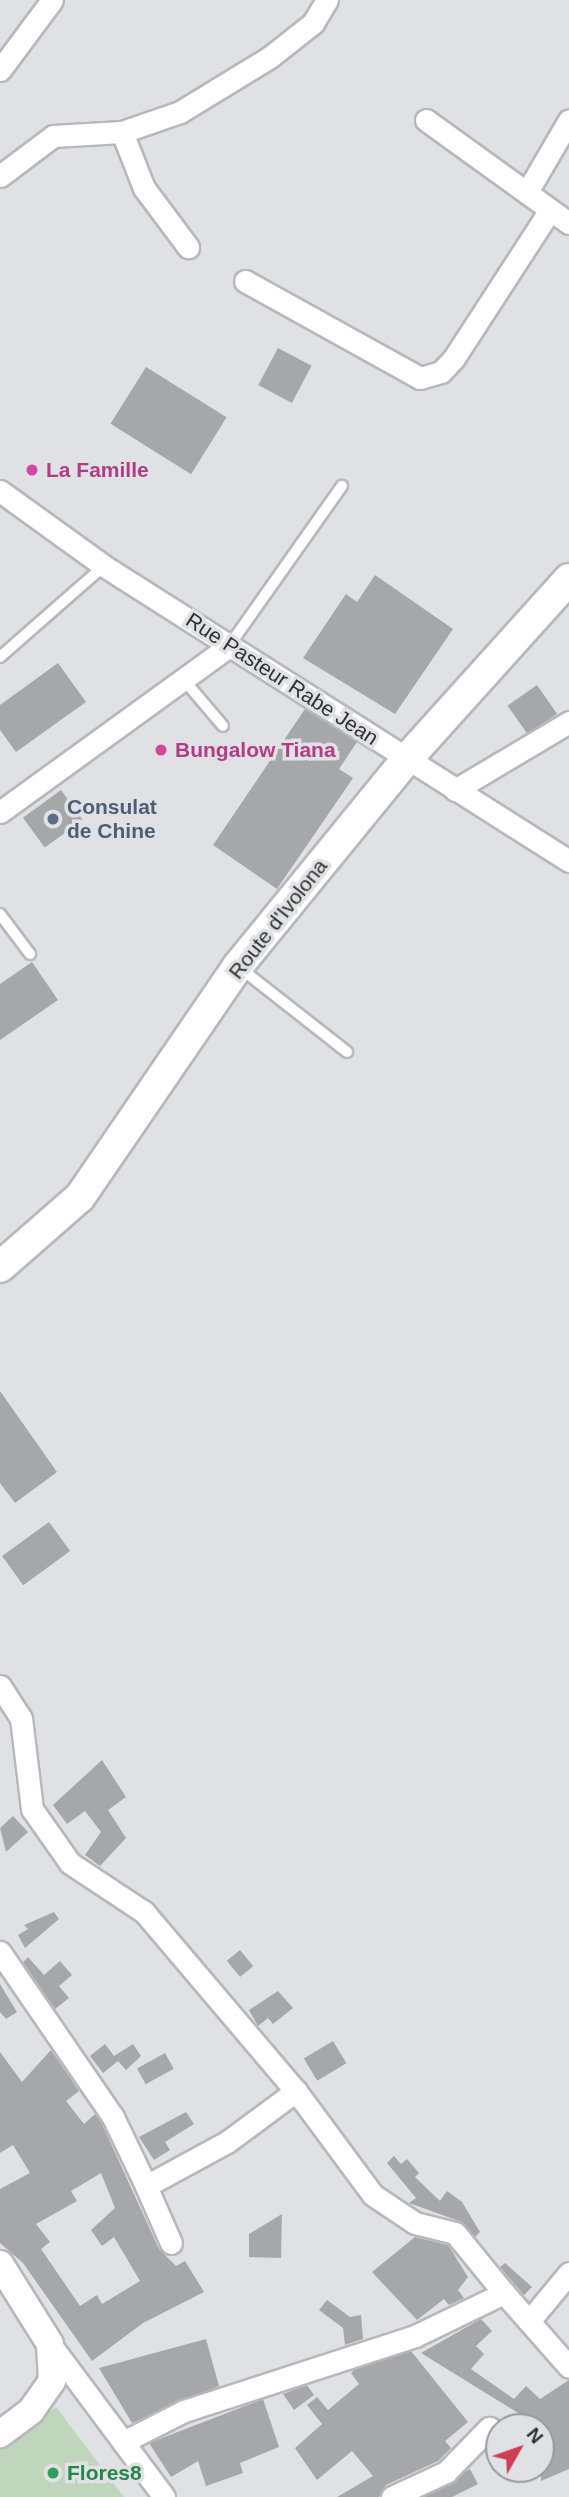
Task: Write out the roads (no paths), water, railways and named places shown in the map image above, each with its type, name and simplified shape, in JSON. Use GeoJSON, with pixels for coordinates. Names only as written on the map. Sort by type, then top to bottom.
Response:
{"type":"FeatureCollection","features":[{"type":"Feature","properties":{"kind":"main road","name":"Route d'Ivolona"},"geometry":{"type":"LineString","coordinates":[[0,1267],[80,1196],[238,966],[407,759],[569,579]]}},
{"type":"Feature","properties":{"kind":"street"},"geometry":{"type":"LineString","coordinates":[[0,70],[52,0]]}},
{"type":"Feature","properties":{"kind":"street"},"geometry":{"type":"LineString","coordinates":[[0,176],[53,136],[122,132],[180,112],[270,58],[313,23],[327,0]]}},
{"type":"Feature","properties":{"kind":"street"},"geometry":{"type":"LineString","coordinates":[[426,120],[569,223]]}},
{"type":"Feature","properties":{"kind":"street"},"geometry":{"type":"LineString","coordinates":[[527,192],[569,120]]}},
{"type":"Feature","properties":{"kind":"street"},"geometry":{"type":"LineString","coordinates":[[122,132],[144,188],[188,247]]}},
{"type":"Feature","properties":{"kind":"street"},"geometry":{"type":"LineString","coordinates":[[245,281],[420,378],[440,372],[454,358],[550,210]]}},
{"type":"Feature","properties":{"kind":"street","name":"Rue Pasteur Rabe Jean"},"geometry":{"type":"LineString","coordinates":[[0,491],[104,566],[569,861]]}},
{"type":"Feature","properties":{"kind":"street"},"geometry":{"type":"LineString","coordinates":[[0,812],[229,646]]}},
{"type":"Feature","properties":{"kind":"street"},"geometry":{"type":"LineString","coordinates":[[455,790],[569,722]]}},
{"type":"Feature","properties":{"kind":"street"},"geometry":{"type":"LineString","coordinates":[[0,1686],[21,1718],[32,1809],[70,1863],[144,1912],[296,2091],[373,2195],[415,2223],[455,2233],[569,2367]]}},
{"type":"Feature","properties":{"kind":"street"},"geometry":{"type":"LineString","coordinates":[[0,1952],[113,2117],[171,2243]]}},
{"type":"Feature","properties":{"kind":"street"},"geometry":{"type":"LineString","coordinates":[[146,2186],[227,2141],[296,2091]]}},
{"type":"Feature","properties":{"kind":"street"},"geometry":{"type":"LineString","coordinates":[[0,2264],[50,2344],[164,2497]]}},
{"type":"Feature","properties":{"kind":"street"},"geometry":{"type":"LineString","coordinates":[[530,2320],[569,2273]]}},
{"type":"Feature","properties":{"kind":"street"},"geometry":{"type":"LineString","coordinates":[[123,2442],[184,2411],[415,2336],[505,2293]]}},
{"type":"Feature","properties":{"kind":"street"},"geometry":{"type":"LineString","coordinates":[[0,2434],[31,2412],[52,2381],[50,2344]]}},
{"type":"Feature","properties":{"kind":"street"},"geometry":{"type":"LineString","coordinates":[[392,2497],[446,2472],[485,2432]]}},
{"type":"Feature","properties":{"kind":"lane"},"geometry":{"type":"LineString","coordinates":[[229,646],[342,486]]}},
{"type":"Feature","properties":{"kind":"lane"},"geometry":{"type":"LineString","coordinates":[[0,657],[104,566]]}},
{"type":"Feature","properties":{"kind":"lane"},"geometry":{"type":"LineString","coordinates":[[184,680],[223,726]]}},
{"type":"Feature","properties":{"kind":"lane"},"geometry":{"type":"LineString","coordinates":[[0,914],[30,954]]}},
{"type":"Feature","properties":{"kind":"lane"},"geometry":{"type":"LineString","coordinates":[[238,966],[347,1052]]}},
{"type":"Feature","properties":{"kind":"place","name":"La Famille"},"geometry":{"type":"Point","coordinates":[32,470]}},
{"type":"Feature","properties":{"kind":"place","name":"Bungalow Tiana"},"geometry":{"type":"Point","coordinates":[161,750]}},
{"type":"Feature","properties":{"kind":"place","name":"Consulat de Chine"},"geometry":{"type":"Point","coordinates":[53,819]}},
{"type":"Feature","properties":{"kind":"place","name":"Flores8"},"geometry":{"type":"Point","coordinates":[53,2473]}}]}
